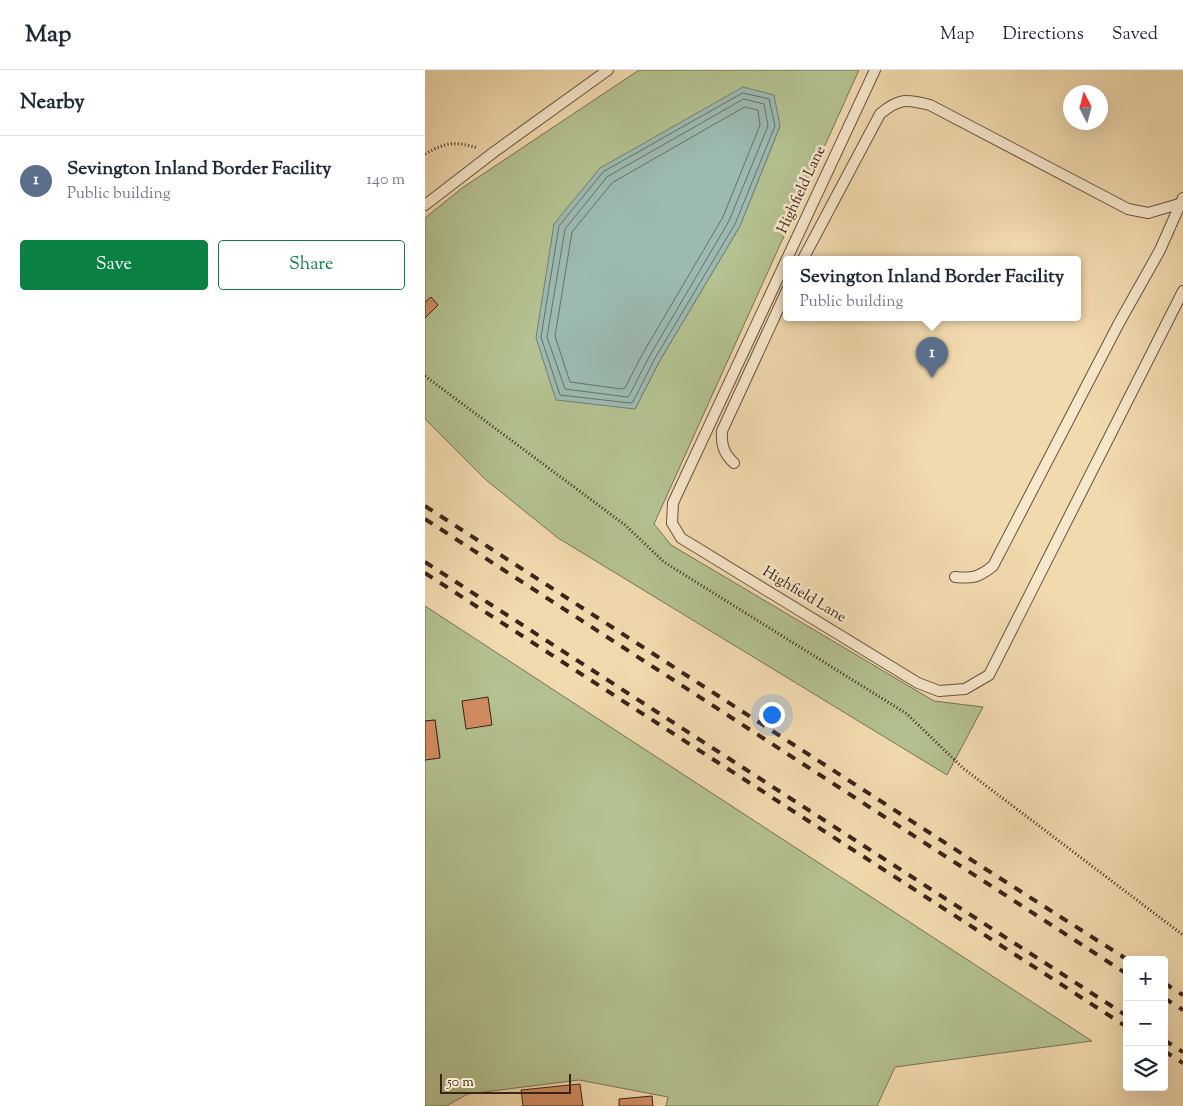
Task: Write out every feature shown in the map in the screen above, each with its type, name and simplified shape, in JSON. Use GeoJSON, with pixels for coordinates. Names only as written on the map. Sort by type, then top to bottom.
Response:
{"type":"FeatureCollection","features":[{"type":"Feature","properties":{"kind":"lane"},"geometry":{"type":"LineString","coordinates":[[425,204],[608,70]]}},
{"type":"Feature","properties":{"kind":"lane","name":"Highfield Lane"},"geometry":{"type":"LineString","coordinates":[[788,256],[875,70]]}},
{"type":"Feature","properties":{"kind":"lane"},"geometry":{"type":"LineString","coordinates":[[805,256],[880,114],[893,103],[910,100],[930,105],[1128,209],[1148,213],[1181,201]]}},
{"type":"Feature","properties":{"kind":"lane"},"geometry":{"type":"LineString","coordinates":[[955,577],[981,576],[993,566],[1119,323],[1160,250],[1181,201]]}},
{"type":"Feature","properties":{"kind":"lane","name":"Highfield Lane"},"geometry":{"type":"LineString","coordinates":[[783,267],[673,503],[672,523],[681,538],[918,683],[939,691],[965,689],[989,674],[1183,291]]}},
{"type":"Feature","properties":{"kind":"lane"},"geometry":{"type":"LineString","coordinates":[[734,463],[727,456],[721,443],[722,431],[783,299]]}},
{"type":"Feature","properties":{"kind":"path"},"geometry":{"type":"LineString","coordinates":[[425,154],[449,142],[462,143],[494,152]]}},
{"type":"Feature","properties":{"kind":"path"},"geometry":{"type":"LineString","coordinates":[[425,376],[625,525],[665,562],[907,714],[964,769],[1183,936]]}},
{"type":"Feature","properties":{"kind":"green space"},"geometry":{"type":"Polygon","coordinates":[[[639,70],[859,70],[654,524],[671,545],[934,701],[983,707],[947,775],[558,538],[486,480],[425,419],[425,318],[438,305],[431,298],[425,302],[425,218],[462,188],[639,70]],[[743,87],[635,409],[659,362],[740,226],[780,126],[743,87]]]}},
{"type":"Feature","properties":{"kind":"green space"},"geometry":{"type":"Polygon","coordinates":[[[425,606],[1092,1041],[895,1067],[877,1106],[666,1106],[668,1097],[579,1080],[468,1094],[446,1106],[425,1106],[425,760],[440,757],[435,720],[425,721],[425,606]]]}},
{"type":"Feature","properties":{"kind":"water"},"geometry":{"type":"Polygon","coordinates":[[[743,87],[774,95],[780,126],[740,226],[659,362],[635,409],[556,400],[536,338],[554,224],[600,168],[743,87]]]}},
{"type":"Feature","properties":{"kind":"building"},"geometry":{"type":"Polygon","coordinates":[[[431,297],[438,305],[425,318],[425,302],[431,297]]]}},
{"type":"Feature","properties":{"kind":"building"},"geometry":{"type":"Polygon","coordinates":[[[488,697],[492,725],[466,729],[462,701],[488,697]]]}},
{"type":"Feature","properties":{"kind":"building"},"geometry":{"type":"Polygon","coordinates":[[[435,720],[440,758],[425,760],[425,721],[435,720]]]}},
{"type":"Feature","properties":{"kind":"building"},"geometry":{"type":"Polygon","coordinates":[[[580,1084],[583,1106],[523,1106],[521,1090],[580,1084]]]}},
{"type":"Feature","properties":{"kind":"building"},"geometry":{"type":"Polygon","coordinates":[[[652,1096],[653,1106],[619,1106],[619,1099],[652,1096]]]}},
{"type":"Feature","properties":{"kind":"railway"},"geometry":{"type":"LineString","coordinates":[[425,506],[1123,957]]}},
{"type":"Feature","properties":{"kind":"railway"},"geometry":{"type":"LineString","coordinates":[[425,519],[1123,971]]}},
{"type":"Feature","properties":{"kind":"railway"},"geometry":{"type":"LineString","coordinates":[[425,562],[1123,1013]]}},
{"type":"Feature","properties":{"kind":"railway"},"geometry":{"type":"LineString","coordinates":[[425,573],[1123,1024]]}},
{"type":"Feature","properties":{"kind":"railway"},"geometry":{"type":"LineString","coordinates":[[1168,986],[1183,995]]}},
{"type":"Feature","properties":{"kind":"railway"},"geometry":{"type":"LineString","coordinates":[[1168,1001],[1183,1010]]}},
{"type":"Feature","properties":{"kind":"railway"},"geometry":{"type":"LineString","coordinates":[[1168,1043],[1183,1052]]}},
{"type":"Feature","properties":{"kind":"railway"},"geometry":{"type":"LineString","coordinates":[[1168,1054],[1183,1063]]}},
{"type":"Feature","properties":{"kind":"place","name":"Sevington Inland Border Facility"},"geometry":{"type":"Point","coordinates":[932,378]}}]}
